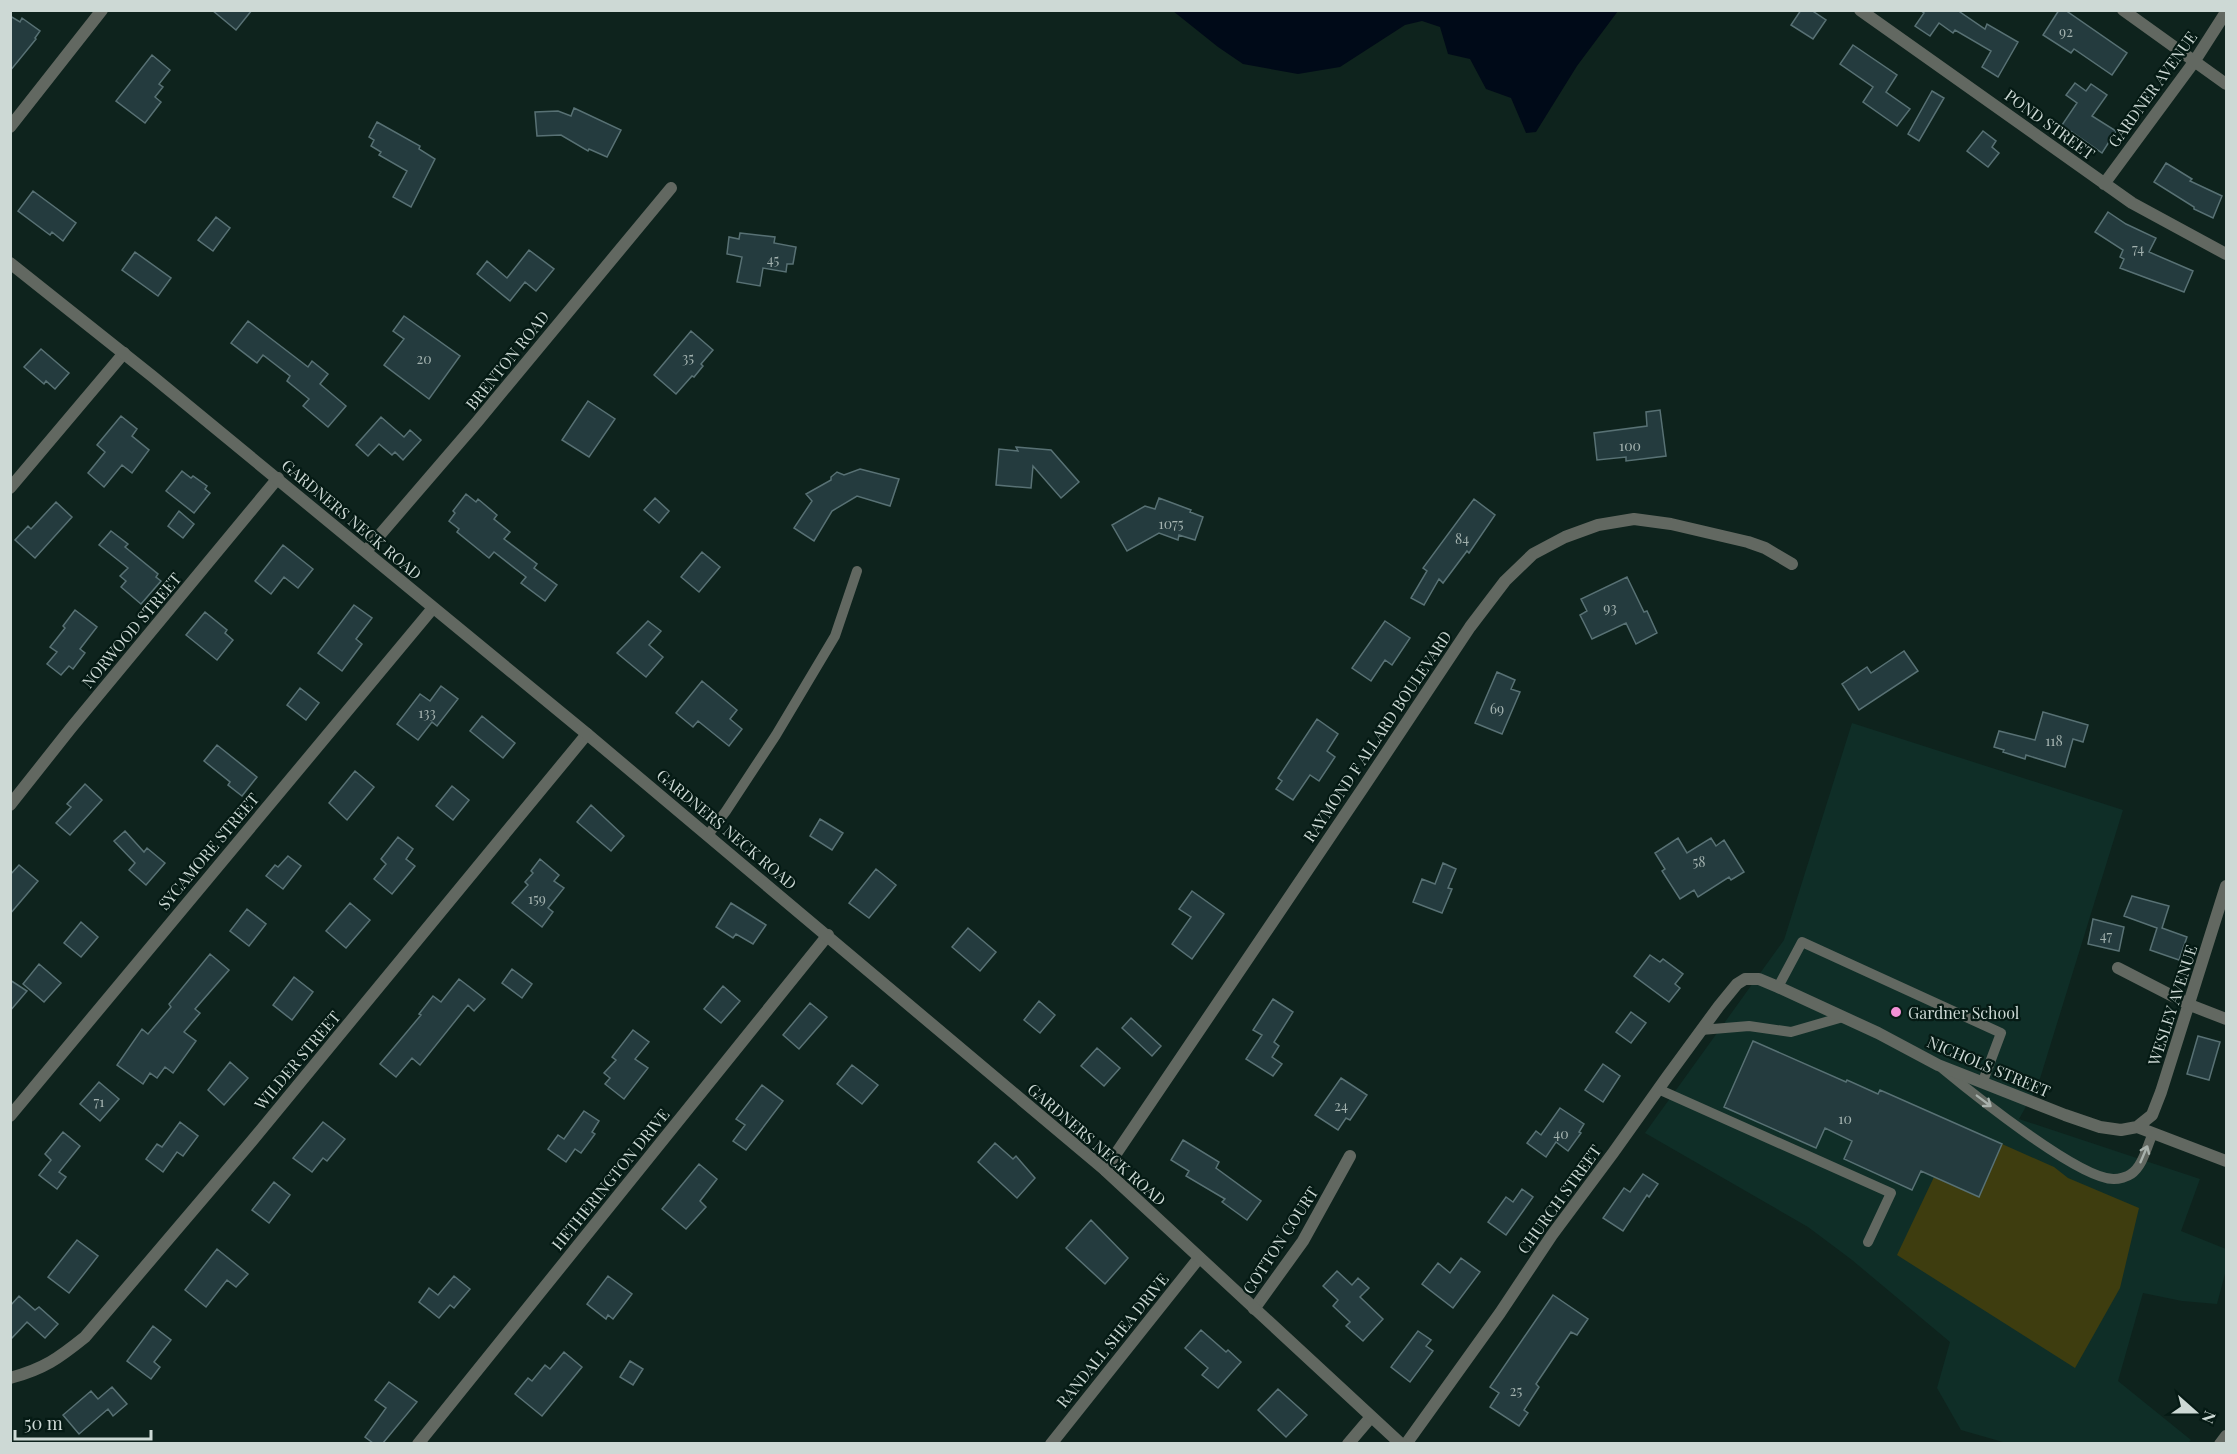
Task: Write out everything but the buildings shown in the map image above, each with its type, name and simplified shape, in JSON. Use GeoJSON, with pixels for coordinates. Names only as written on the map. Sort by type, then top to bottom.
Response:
{"type":"FeatureCollection","features":[{"type":"Feature","properties":{"kind":"street"},"geometry":{"type":"LineString","coordinates":[[10,127],[102,10]]}},
{"type":"Feature","properties":{"kind":"street","name":"POND STREET"},"geometry":{"type":"LineString","coordinates":[[1860,10],[2104,184],[2157,218],[2226,254]]}},
{"type":"Feature","properties":{"kind":"street"},"geometry":{"type":"LineString","coordinates":[[2123,10],[2226,84]]}},
{"type":"Feature","properties":{"kind":"street","name":"GARDNER AVENUE"},"geometry":{"type":"LineString","coordinates":[[2104,184],[2194,62],[2226,12]]}},
{"type":"Feature","properties":{"kind":"street","name":"BRENTON ROAD"},"geometry":{"type":"LineString","coordinates":[[366,551],[477,422],[671,188]]}},
{"type":"Feature","properties":{"kind":"street","name":"GARDNERS NECK ROAD"},"geometry":{"type":"LineString","coordinates":[[10,263],[278,478],[828,935],[1105,1170],[1401,1443]]}},
{"type":"Feature","properties":{"kind":"street"},"geometry":{"type":"LineString","coordinates":[[10,488],[124,353]]}},
{"type":"Feature","properties":{"kind":"street","name":"NORWOOD STREET"},"geometry":{"type":"LineString","coordinates":[[10,805],[278,478]]}},
{"type":"Feature","properties":{"kind":"street","name":"RAYMOND F ALLARD BOULEVARD"},"geometry":{"type":"LineString","coordinates":[[1105,1170],[1470,627],[1505,581],[1533,554],[1565,537],[1598,525],[1634,519],[1671,524],[1748,542],[1765,548],[1792,564]]}},
{"type":"Feature","properties":{"kind":"street","name":"SYCAMORE STREET"},"geometry":{"type":"LineString","coordinates":[[10,1116],[433,608]]}},
{"type":"Feature","properties":{"kind":"street","name":"WILDER STREET"},"geometry":{"type":"LineString","coordinates":[[10,1378],[34,1372],[56,1360],[85,1337],[229,1168],[587,734]]}},
{"type":"Feature","properties":{"kind":"street","name":"WESLEY AVENUE"},"geometry":{"type":"LineString","coordinates":[[2138,1127],[2152,1115],[2190,1005],[2226,886]]}},
{"type":"Feature","properties":{"kind":"street","name":"HETHERINGTON DRIVE"},"geometry":{"type":"LineString","coordinates":[[418,1443],[828,935]]}},
{"type":"Feature","properties":{"kind":"street"},"geometry":{"type":"LineString","coordinates":[[2118,968],[2190,1005],[2226,1019]]}},
{"type":"Feature","properties":{"kind":"street","name":"NICHOLS STREET"},"geometry":{"type":"LineString","coordinates":[[1745,979],[1759,979],[1778,987],[1938,1065],[1983,1081],[2033,1103],[2100,1127],[2121,1130],[2138,1127],[2226,1161]]}},
{"type":"Feature","properties":{"kind":"street","name":"CHURCH STREET"},"geometry":{"type":"LineString","coordinates":[[1406,1443],[1500,1313],[1552,1235],[1701,1030],[1737,984],[1745,979]]}},
{"type":"Feature","properties":{"kind":"street","name":"COTTON COURT"},"geometry":{"type":"LineString","coordinates":[[1254,1309],[1303,1241],[1350,1156]]}},
{"type":"Feature","properties":{"kind":"street","name":"RANDALL SHEA DRIVE"},"geometry":{"type":"LineString","coordinates":[[1051,1443],[1199,1258]]}},
{"type":"Feature","properties":{"kind":"street"},"geometry":{"type":"LineString","coordinates":[[1348,1443],[1371,1417]]}},
{"type":"Feature","properties":{"kind":"street"},"geometry":{"type":"LineString","coordinates":[[2220,1443],[2226,1436]]}},
{"type":"Feature","properties":{"kind":"lane"},"geometry":{"type":"LineString","coordinates":[[708,835],[776,735],[835,636],[857,571]]}},
{"type":"Feature","properties":{"kind":"lane"},"geometry":{"type":"LineString","coordinates":[[1778,987],[1802,942],[2001,1033],[1983,1081]]}},
{"type":"Feature","properties":{"kind":"lane"},"geometry":{"type":"LineString","coordinates":[[1701,1030],[1749,1026],[1791,1032],[1843,1017]]}},
{"type":"Feature","properties":{"kind":"lane"},"geometry":{"type":"LineString","coordinates":[[1938,1065],[2020,1128],[2079,1166],[2112,1180],[2131,1174],[2140,1162],[2153,1133]]}},
{"type":"Feature","properties":{"kind":"lane"},"geometry":{"type":"LineString","coordinates":[[1658,1089],[1891,1193],[1869,1242]]}},
{"type":"Feature","properties":{"kind":"shaded area"},"geometry":{"type":"Polygon","coordinates":[[[1173,11],[1618,11],[1577,66],[1536,132],[1526,133],[1511,98],[1486,89],[1470,59],[1448,54],[1440,27],[1422,21],[1405,25],[1340,67],[1298,74],[1243,64],[1173,11]]]}},
{"type":"Feature","properties":{"kind":"shaded area","name":"Gardner School"},"geometry":{"type":"Polygon","coordinates":[[[1852,723],[2123,810],[2038,1085],[2019,1119],[2200,1179],[2181,1231],[2226,1249],[2226,1270],[2217,1304],[2182,1301],[2143,1293],[2118,1381],[2191,1440],[2187,1444],[2010,1444],[1961,1430],[1937,1388],[1950,1342],[1852,1260],[1808,1227],[1645,1133],[1784,940],[1852,723]]]}},
{"type":"Feature","properties":{"kind":"shaded area"},"geometry":{"type":"Polygon","coordinates":[[[2002,1144],[2054,1167],[2068,1178],[2139,1208],[2120,1288],[2075,1368],[1897,1255],[1934,1177],[1979,1197],[2002,1144]]]}},
{"type":"Feature","properties":{"kind":"place","name":"Gardner School"},"geometry":{"type":"Point","coordinates":[1896,1012]}}]}
